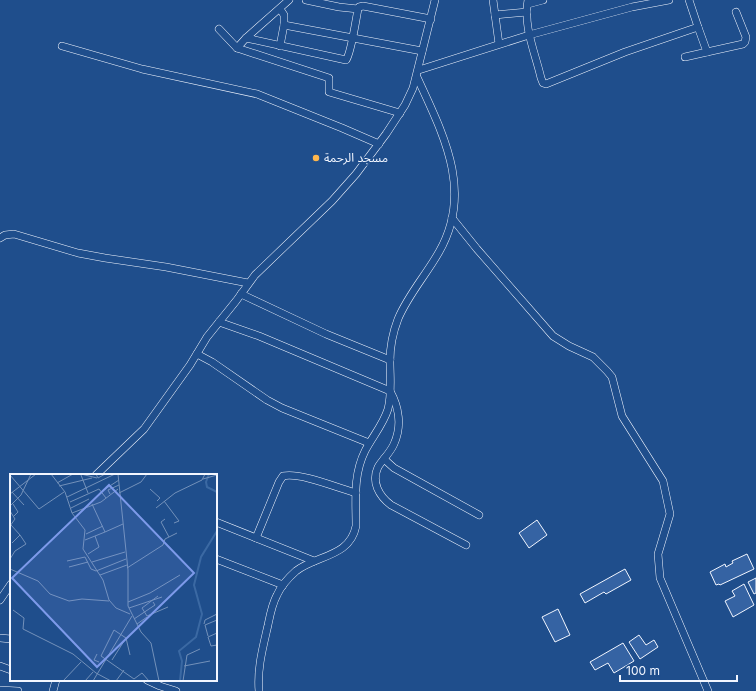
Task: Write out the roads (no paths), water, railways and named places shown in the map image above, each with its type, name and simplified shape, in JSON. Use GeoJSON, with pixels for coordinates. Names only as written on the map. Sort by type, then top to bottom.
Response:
{"type":"FeatureCollection","features":[{"type":"Feature","properties":{"kind":"street"},"geometry":{"type":"LineString","coordinates":[[237,48],[246,38],[289,0]]}},
{"type":"Feature","properties":{"kind":"street"},"geometry":{"type":"LineString","coordinates":[[306,0],[339,7],[358,9],[362,6],[430,19]]}},
{"type":"Feature","properties":{"kind":"street"},"geometry":{"type":"LineString","coordinates":[[97,474],[144,429],[197,354],[207,337],[248,283],[262,267],[332,201],[356,174],[379,144],[410,97],[418,73],[435,0]]}},
{"type":"Feature","properties":{"kind":"street"},"geometry":{"type":"LineString","coordinates":[[493,0],[499,44]]}},
{"type":"Feature","properties":{"kind":"street"},"geometry":{"type":"LineString","coordinates":[[495,15],[543,0]]}},
{"type":"Feature","properties":{"kind":"street"},"geometry":{"type":"LineString","coordinates":[[418,73],[499,44],[632,4],[669,0]]}},
{"type":"Feature","properties":{"kind":"street"},"geometry":{"type":"LineString","coordinates":[[689,0],[707,52]]}},
{"type":"Feature","properties":{"kind":"street"},"geometry":{"type":"LineString","coordinates":[[528,5],[529,35],[541,78],[543,83],[546,84],[625,52],[698,27]]}},
{"type":"Feature","properties":{"kind":"street"},"geometry":{"type":"LineString","coordinates":[[280,9],[284,16],[280,46]]}},
{"type":"Feature","properties":{"kind":"street"},"geometry":{"type":"LineString","coordinates":[[246,38],[346,60],[348,58],[358,9]]}},
{"type":"Feature","properties":{"kind":"street"},"geometry":{"type":"LineString","coordinates":[[685,57],[743,44],[746,37],[736,12]]}},
{"type":"Feature","properties":{"kind":"street"},"geometry":{"type":"LineString","coordinates":[[284,25],[422,51]]}},
{"type":"Feature","properties":{"kind":"street"},"geometry":{"type":"LineString","coordinates":[[218,29],[237,48],[329,78],[329,92],[400,113]]}},
{"type":"Feature","properties":{"kind":"street"},"geometry":{"type":"LineString","coordinates":[[62,46],[142,69],[257,94],[379,144]]}},
{"type":"Feature","properties":{"kind":"street"},"geometry":{"type":"LineString","coordinates":[[259,691],[258,676],[262,650],[274,602],[283,585],[295,572],[314,561],[341,549],[351,539],[356,526],[356,476],[369,443],[384,419],[387,410],[390,391],[392,339],[398,319],[439,252],[447,236],[452,218],[454,191],[448,150],[418,73]]}},
{"type":"Feature","properties":{"kind":"street"},"geometry":{"type":"LineString","coordinates":[[452,218],[553,336],[569,346],[593,357],[612,377],[622,416],[663,480],[670,514],[658,554],[660,578],[708,691]]}},
{"type":"Feature","properties":{"kind":"street"},"geometry":{"type":"LineString","coordinates":[[0,238],[5,235],[14,234],[78,253],[166,267],[248,283]]}},
{"type":"Feature","properties":{"kind":"street"},"geometry":{"type":"LineString","coordinates":[[241,294],[326,334],[390,360]]}},
{"type":"Feature","properties":{"kind":"street"},"geometry":{"type":"LineString","coordinates":[[219,322],[259,336],[390,391],[397,406],[399,421],[396,439],[392,449],[378,468],[375,477],[377,488],[383,498],[391,505],[466,545]]}},
{"type":"Feature","properties":{"kind":"street"},"geometry":{"type":"LineString","coordinates":[[197,354],[212,362],[267,400],[282,408],[369,443]]}},
{"type":"Feature","properties":{"kind":"street"},"geometry":{"type":"LineString","coordinates":[[384,459],[398,470],[479,515]]}},
{"type":"Feature","properties":{"kind":"street"},"geometry":{"type":"LineString","coordinates":[[256,538],[278,482],[283,476],[290,475],[307,478],[356,493]]}},
{"type":"Feature","properties":{"kind":"street"},"geometry":{"type":"LineString","coordinates":[[217,522],[314,561]]}},
{"type":"Feature","properties":{"kind":"street"},"geometry":{"type":"LineString","coordinates":[[217,559],[283,585]]}},
{"type":"Feature","properties":{"kind":"street"},"geometry":{"type":"LineString","coordinates":[[0,600],[10,585]]}},
{"type":"Feature","properties":{"kind":"street"},"geometry":{"type":"LineString","coordinates":[[0,638],[10,639]]}},
{"type":"Feature","properties":{"kind":"street"},"geometry":{"type":"LineString","coordinates":[[0,666],[10,670]]}},
{"type":"Feature","properties":{"kind":"street"},"geometry":{"type":"LineString","coordinates":[[53,691],[56,681]]}},
{"type":"Feature","properties":{"kind":"street"},"geometry":{"type":"LineString","coordinates":[[149,681],[176,691]]}},
{"type":"Feature","properties":{"kind":"street"},"geometry":{"type":"LineString","coordinates":[[0,690],[18,691]]}},
{"type":"Feature","properties":{"kind":"place","name":"مسجد الرحمة"},"geometry":{"type":"Point","coordinates":[316,158]}}]}
